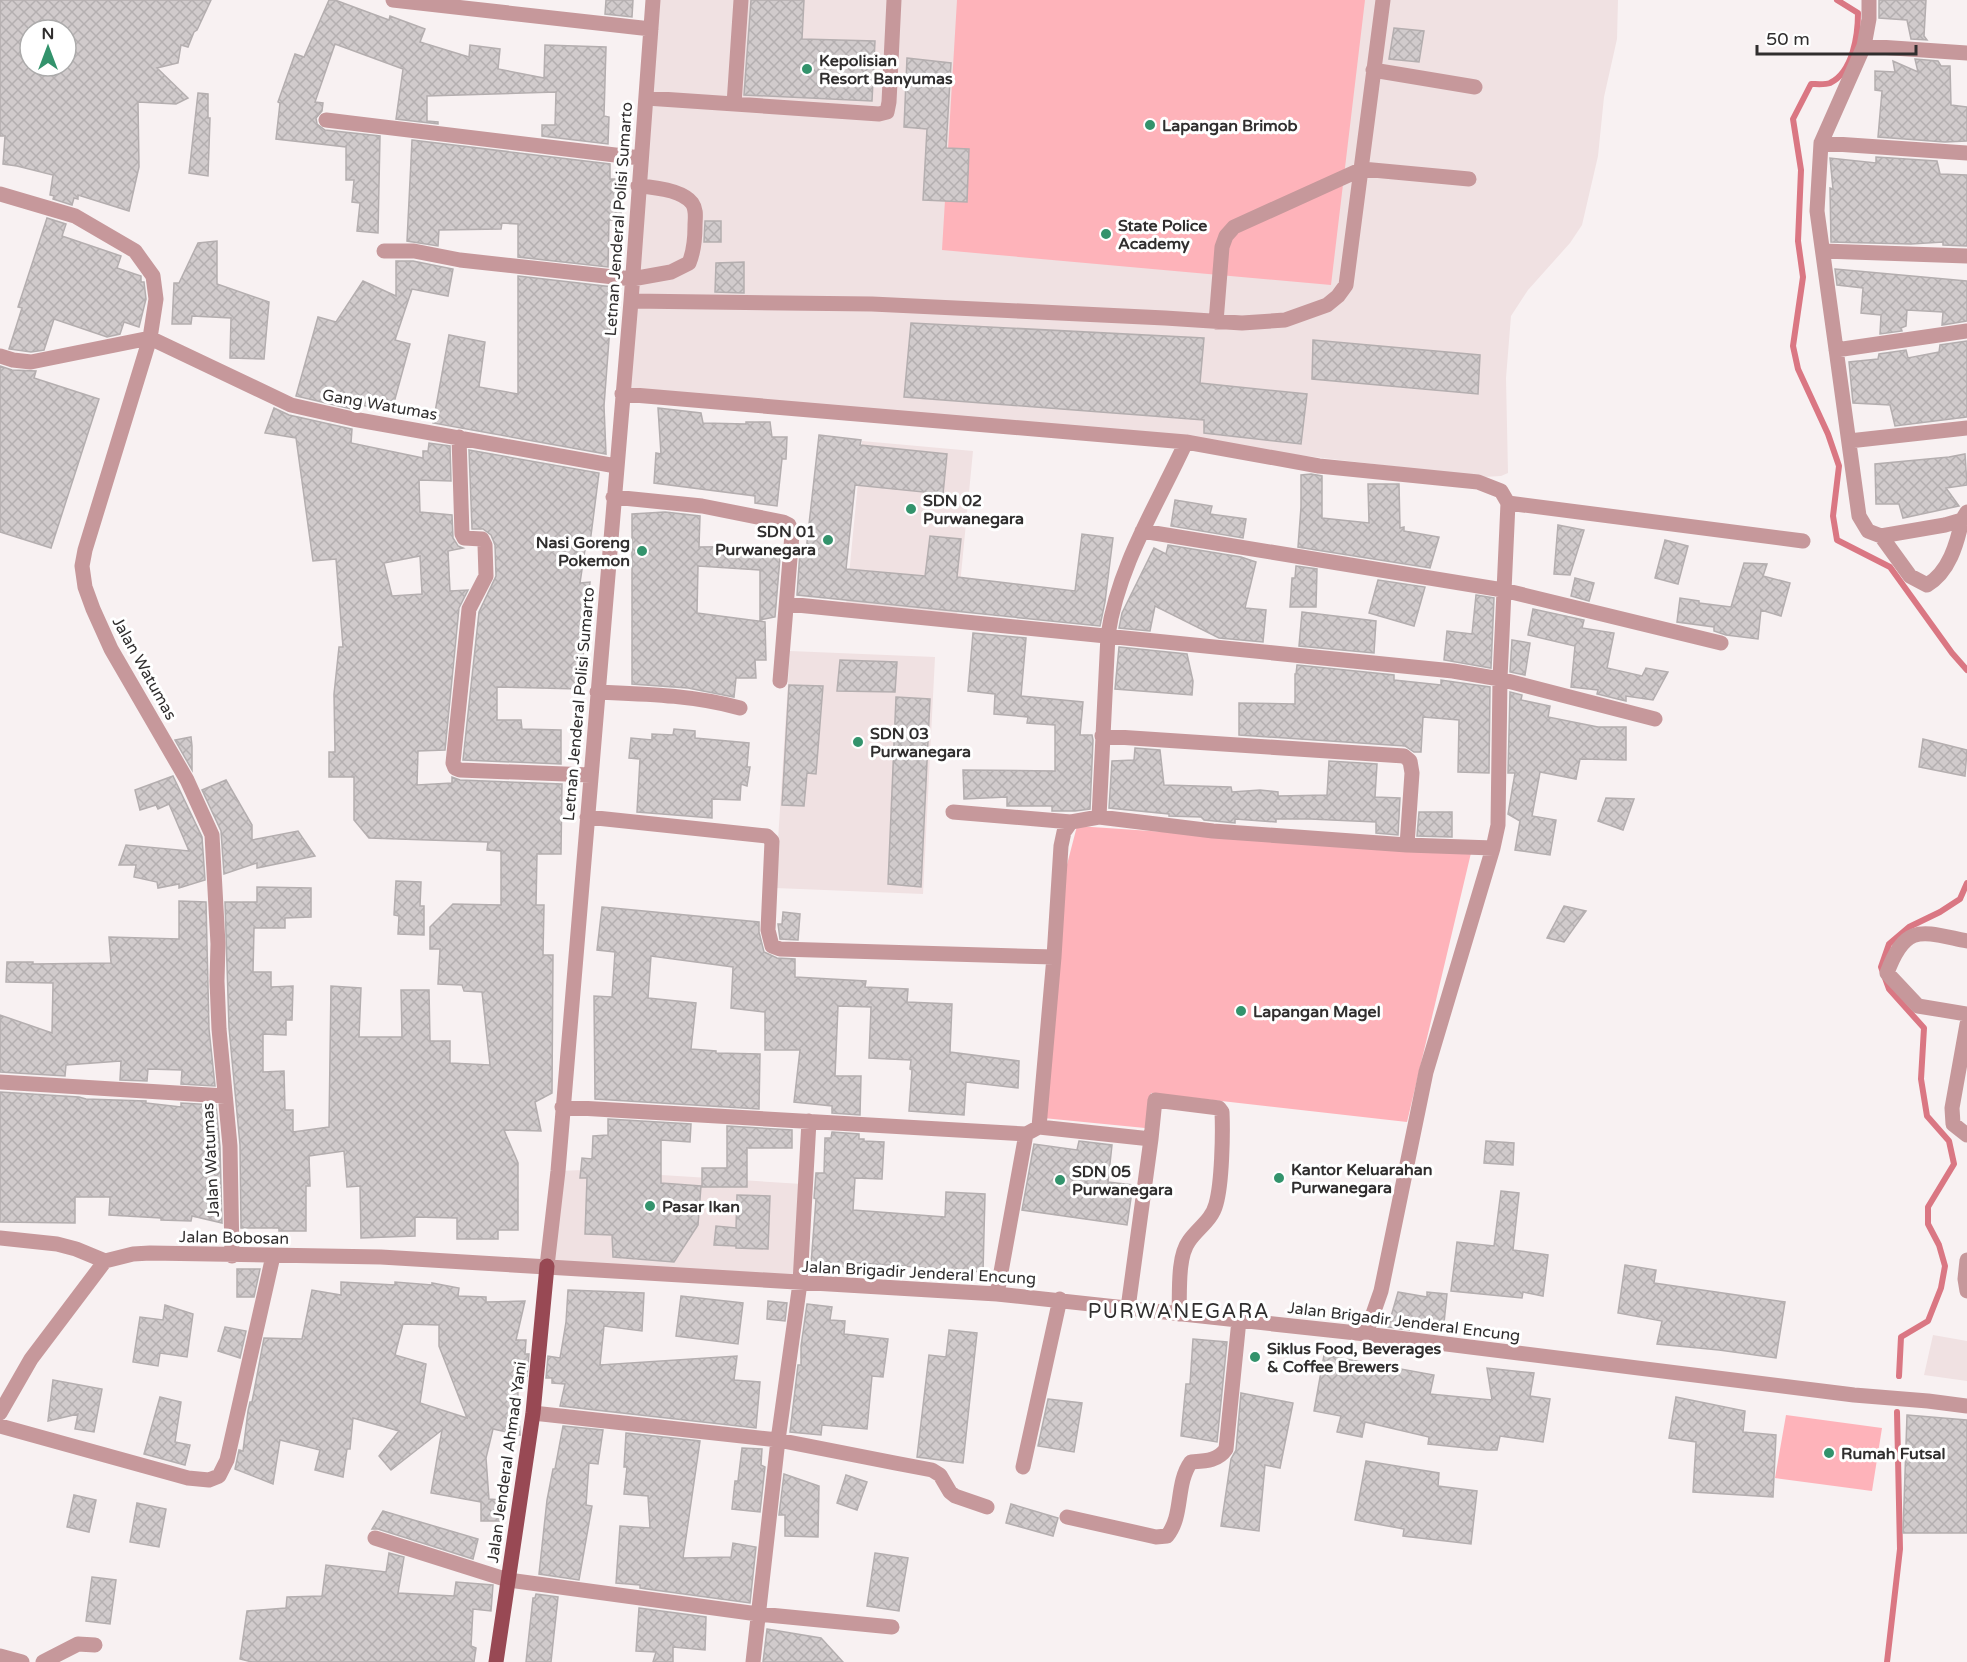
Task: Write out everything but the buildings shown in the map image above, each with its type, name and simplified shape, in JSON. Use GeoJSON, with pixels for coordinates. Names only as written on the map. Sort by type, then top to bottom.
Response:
{"type":"FeatureCollection","features":[{"type":"Feature","properties":{"kind":"main road","name":"Jalan Jenderal Ahmad Yani"},"geometry":{"type":"LineString","coordinates":[[496,1662],[533,1413],[547,1266]]}},
{"type":"Feature","properties":{"kind":"street"},"geometry":{"type":"LineString","coordinates":[[393,0],[651,29]]}},
{"type":"Feature","properties":{"kind":"street","name":"Letnan Jenderal Polisi Sumarto"},"geometry":{"type":"LineString","coordinates":[[547,1266],[556,1190],[631,301],[653,0]]}},
{"type":"Feature","properties":{"kind":"street"},"geometry":{"type":"LineString","coordinates":[[734,104],[741,0]]}},
{"type":"Feature","properties":{"kind":"street"},"geometry":{"type":"LineString","coordinates":[[646,98],[879,114],[887,112],[894,0]]}},
{"type":"Feature","properties":{"kind":"street"},"geometry":{"type":"LineString","coordinates":[[631,301],[872,304],[1242,323],[1285,320],[1327,305],[1346,285],[1383,0]]}},
{"type":"Feature","properties":{"kind":"street"},"geometry":{"type":"LineString","coordinates":[[1869,0],[1869,19],[1864,46],[1821,143],[1817,211],[1859,516],[1868,531],[1881,536],[1945,525],[1964,516]]}},
{"type":"Feature","properties":{"kind":"street"},"geometry":{"type":"LineString","coordinates":[[1864,46],[1967,53]]}},
{"type":"Feature","properties":{"kind":"street"},"geometry":{"type":"LineString","coordinates":[[1373,70],[1475,87]]}},
{"type":"Feature","properties":{"kind":"street"},"geometry":{"type":"LineString","coordinates":[[326,120],[640,158]]}},
{"type":"Feature","properties":{"kind":"street"},"geometry":{"type":"LineString","coordinates":[[1821,143],[1967,153]]}},
{"type":"Feature","properties":{"kind":"street"},"geometry":{"type":"LineString","coordinates":[[1216,322],[1222,247],[1226,236],[1234,227],[1362,169],[1469,179]]}},
{"type":"Feature","properties":{"kind":"street"},"geometry":{"type":"LineString","coordinates":[[384,251],[414,251],[460,260],[632,279],[671,272],[689,263],[694,250],[696,210],[691,202],[680,195],[638,186]]}},
{"type":"Feature","properties":{"kind":"street","name":"Jalan Watumas"},"geometry":{"type":"LineString","coordinates":[[0,194],[75,216],[135,251],[153,276],[156,300],[150,338],[82,566],[85,587],[111,649],[187,780],[212,836],[218,944],[218,1010],[230,1146],[232,1256]]}},
{"type":"Feature","properties":{"kind":"street"},"geometry":{"type":"LineString","coordinates":[[1823,251],[1967,256]]}},
{"type":"Feature","properties":{"kind":"street"},"geometry":{"type":"LineString","coordinates":[[1836,350],[1967,332]]}},
{"type":"Feature","properties":{"kind":"street"},"geometry":{"type":"LineString","coordinates":[[0,356],[31,362],[150,338]]}},
{"type":"Feature","properties":{"kind":"street","name":"Gang Watumas"},"geometry":{"type":"LineString","coordinates":[[150,338],[291,405],[353,419],[616,465]]}},
{"type":"Feature","properties":{"kind":"street"},"geometry":{"type":"LineString","coordinates":[[622,394],[1186,442],[1319,465],[1478,482],[1501,491],[1508,503],[1500,679],[1499,814],[1493,848],[1426,1072],[1381,1291],[1366,1334]]}},
{"type":"Feature","properties":{"kind":"street"},"geometry":{"type":"LineString","coordinates":[[1849,441],[1967,428]]}},
{"type":"Feature","properties":{"kind":"street"},"geometry":{"type":"LineString","coordinates":[[459,437],[462,534],[464,538],[482,539],[485,545],[486,576],[469,609],[453,764],[460,771],[590,775]]}},
{"type":"Feature","properties":{"kind":"street"},"geometry":{"type":"LineString","coordinates":[[1099,817],[1108,635],[1112,609],[1118,585],[1186,442]]}},
{"type":"Feature","properties":{"kind":"street"},"geometry":{"type":"LineString","coordinates":[[613,497],[702,506],[789,525],[792,534],[780,681]]}},
{"type":"Feature","properties":{"kind":"street"},"geometry":{"type":"LineString","coordinates":[[1508,503],[1803,541]]}},
{"type":"Feature","properties":{"kind":"street"},"geometry":{"type":"LineString","coordinates":[[1881,536],[1910,576],[1927,585],[1938,579],[1945,568],[1957,543],[1964,516]]}},
{"type":"Feature","properties":{"kind":"street"},"geometry":{"type":"LineString","coordinates":[[1142,531],[1503,590],[1721,643]]}},
{"type":"Feature","properties":{"kind":"street"},"geometry":{"type":"LineString","coordinates":[[787,604],[1453,671],[1500,679],[1655,719]]}},
{"type":"Feature","properties":{"kind":"street"},"geometry":{"type":"LineString","coordinates":[[597,692],[685,696],[740,708]]}},
{"type":"Feature","properties":{"kind":"street"},"geometry":{"type":"LineString","coordinates":[[1102,736],[1404,756],[1410,761],[1412,773],[1407,845]]}},
{"type":"Feature","properties":{"kind":"street"},"geometry":{"type":"LineString","coordinates":[[953,812],[1071,822],[1099,817],[1213,831],[1407,845],[1493,848]]}},
{"type":"Feature","properties":{"kind":"street"},"geometry":{"type":"LineString","coordinates":[[587,817],[767,837],[772,841],[768,930],[772,946],[780,949],[1054,957]]}},
{"type":"Feature","properties":{"kind":"street"},"geometry":{"type":"LineString","coordinates":[[997,1294],[1032,1131],[1054,957],[1061,846],[1064,832],[1071,822]]}},
{"type":"Feature","properties":{"kind":"street"},"geometry":{"type":"LineString","coordinates":[[1967,941],[1924,932],[1908,938],[1893,958],[1887,973],[1918,1006],[1967,1014]]}},
{"type":"Feature","properties":{"kind":"street"},"geometry":{"type":"LineString","coordinates":[[1967,1024],[1952,1108],[1953,1124],[1967,1135]]}},
{"type":"Feature","properties":{"kind":"street"},"geometry":{"type":"LineString","coordinates":[[0,1082],[225,1096]]}},
{"type":"Feature","properties":{"kind":"street"},"geometry":{"type":"LineString","coordinates":[[1128,1308],[1155,1100],[1219,1108],[1222,1114],[1219,1189],[1216,1206],[1211,1217],[1187,1243],[1182,1257],[1179,1314]]}},
{"type":"Feature","properties":{"kind":"street"},"geometry":{"type":"LineString","coordinates":[[562,1107],[1151,1139]]}},
{"type":"Feature","properties":{"kind":"street"},"geometry":{"type":"LineString","coordinates":[[753,1662],[778,1440],[800,1283],[809,1122]]}},
{"type":"Feature","properties":{"kind":"street"},"geometry":{"type":"LineString","coordinates":[[0,1238],[57,1244],[105,1261],[31,1359],[0,1413]]}},
{"type":"Feature","properties":{"kind":"street","name":"Jalan Bobosan"},"geometry":{"type":"LineString","coordinates":[[105,1261],[142,1253],[381,1257],[547,1266]]}},
{"type":"Feature","properties":{"kind":"street"},"geometry":{"type":"LineString","coordinates":[[0,1426],[188,1478],[209,1480],[219,1476],[227,1460],[273,1256]]}},
{"type":"Feature","properties":{"kind":"street"},"geometry":{"type":"LineString","coordinates":[[1967,1260],[1965,1279],[1967,1291]]}},
{"type":"Feature","properties":{"kind":"street","name":"Jalan Brigadir Jenderal Encung"},"geometry":{"type":"LineString","coordinates":[[547,1266],[1060,1299],[1366,1334],[1854,1395],[1967,1406]]}},
{"type":"Feature","properties":{"kind":"street"},"geometry":{"type":"LineString","coordinates":[[1023,1467],[1060,1299]]}},
{"type":"Feature","properties":{"kind":"street"},"geometry":{"type":"LineString","coordinates":[[1067,1517],[1156,1537],[1167,1536],[1175,1526],[1184,1472],[1191,1462],[1215,1459],[1226,1449],[1239,1320]]}},
{"type":"Feature","properties":{"kind":"street"},"geometry":{"type":"LineString","coordinates":[[533,1413],[778,1440],[932,1470],[940,1474],[950,1492],[955,1496],[987,1507]]}},
{"type":"Feature","properties":{"kind":"street"},"geometry":{"type":"LineString","coordinates":[[375,1538],[508,1580],[758,1614],[892,1627]]}},
{"type":"Feature","properties":{"kind":"street"},"geometry":{"type":"LineString","coordinates":[[43,1662],[78,1644],[95,1645]]}},
{"type":"Feature","properties":{"kind":"street"},"geometry":{"type":"LineString","coordinates":[[0,1656],[22,1662]]}},
{"type":"Feature","properties":{"kind":"shaded area","name":"State Police Academy"},"geometry":{"type":"Polygon","coordinates":[[[653,0],[1618,0],[1617,39],[1604,97],[1598,156],[1582,225],[1570,243],[1528,290],[1511,316],[1506,378],[1508,473],[1501,476],[1484,477],[1186,442],[622,394],[653,0]]]}},
{"type":"Feature","properties":{"kind":"shaded area","name":"Lapangan Brimob"},"geometry":{"type":"Polygon","coordinates":[[[957,0],[1365,0],[1331,285],[942,250],[957,0]]]}},
{"type":"Feature","properties":{"kind":"shaded area","name":"SDN 02 Purwanegara"},"geometry":{"type":"Polygon","coordinates":[[[862,441],[973,451],[957,616],[846,606],[862,441]]]}},
{"type":"Feature","properties":{"kind":"shaded area","name":"SDN 03 Purwanegara"},"geometry":{"type":"Polygon","coordinates":[[[790,651],[935,657],[923,894],[775,888],[790,651]]]}},
{"type":"Feature","properties":{"kind":"shaded area","name":"Lapangan Magel"},"geometry":{"type":"Polygon","coordinates":[[[1077,826],[1471,853],[1407,1122],[1151,1093],[1145,1128],[1043,1118],[1063,880],[1077,826]]]}},
{"type":"Feature","properties":{"kind":"shaded area"},"geometry":{"type":"Polygon","coordinates":[[[583,1170],[802,1184],[800,1283],[547,1266],[558,1171],[583,1170]]]}},
{"type":"Feature","properties":{"kind":"shaded area"},"geometry":{"type":"Polygon","coordinates":[[[1933,1335],[1967,1341],[1967,1381],[1924,1375],[1933,1335]]]}},
{"type":"Feature","properties":{"kind":"shaded area","name":"Rumah Futsal"},"geometry":{"type":"Polygon","coordinates":[[[1786,1415],[1882,1428],[1872,1491],[1775,1478],[1786,1415]]]}},
{"type":"Feature","properties":{"kind":"waterway"},"geometry":{"type":"LineString","coordinates":[[1837,0],[1858,13],[1853,52],[1838,78],[1828,84],[1811,84],[1793,119],[1801,170],[1798,241],[1803,277],[1793,346],[1798,369],[1828,434],[1839,466],[1833,516],[1837,540],[1890,567],[1952,653],[1967,670]]}},
{"type":"Feature","properties":{"kind":"waterway"},"geometry":{"type":"LineString","coordinates":[[1899,1376],[1901,1337],[1928,1321],[1941,1288],[1945,1266],[1939,1245],[1928,1224],[1928,1207],[1954,1164],[1949,1141],[1927,1116],[1921,1079],[1924,1028],[1889,989],[1881,967],[1889,944],[1909,927],[1960,899],[1967,883]]}},
{"type":"Feature","properties":{"kind":"waterway"},"geometry":{"type":"LineString","coordinates":[[1887,1662],[1900,1549],[1897,1412]]}},
{"type":"Feature","properties":{"kind":"place","name":"Kepolisian Resort Banyumas"},"geometry":{"type":"Point","coordinates":[807,69]}},
{"type":"Feature","properties":{"kind":"place","name":"Lapangan Brimob"},"geometry":{"type":"Point","coordinates":[1150,125]}},
{"type":"Feature","properties":{"kind":"place","name":"State Police Academy"},"geometry":{"type":"Point","coordinates":[1106,234]}},
{"type":"Feature","properties":{"kind":"place","name":"SDN 02 Purwanegara"},"geometry":{"type":"Point","coordinates":[911,509]}},
{"type":"Feature","properties":{"kind":"place","name":"SDN 01 Purwanegara"},"geometry":{"type":"Point","coordinates":[828,540]}},
{"type":"Feature","properties":{"kind":"place","name":"Nasi Goreng Pokemon"},"geometry":{"type":"Point","coordinates":[642,551]}},
{"type":"Feature","properties":{"kind":"place","name":"SDN 03 Purwanegara"},"geometry":{"type":"Point","coordinates":[858,742]}},
{"type":"Feature","properties":{"kind":"place","name":"Lapangan Magel"},"geometry":{"type":"Point","coordinates":[1241,1011]}},
{"type":"Feature","properties":{"kind":"place","name":"Kantor Keluarahan Purwanegara"},"geometry":{"type":"Point","coordinates":[1279,1178]}},
{"type":"Feature","properties":{"kind":"place","name":"SDN 05 Purwanegara"},"geometry":{"type":"Point","coordinates":[1060,1180]}},
{"type":"Feature","properties":{"kind":"place","name":"Pasar Ikan"},"geometry":{"type":"Point","coordinates":[650,1206]}},
{"type":"Feature","properties":{"kind":"place","name":"Siklus Food, Beverages & Coffee Brewers"},"geometry":{"type":"Point","coordinates":[1255,1357]}},
{"type":"Feature","properties":{"kind":"place","name":"Rumah Futsal"},"geometry":{"type":"Point","coordinates":[1829,1453]}},
{"type":"Feature","properties":{"kind":"district","name":"PURWANEGARA"},"geometry":{"type":"Point","coordinates":[1179,1311]}}]}
